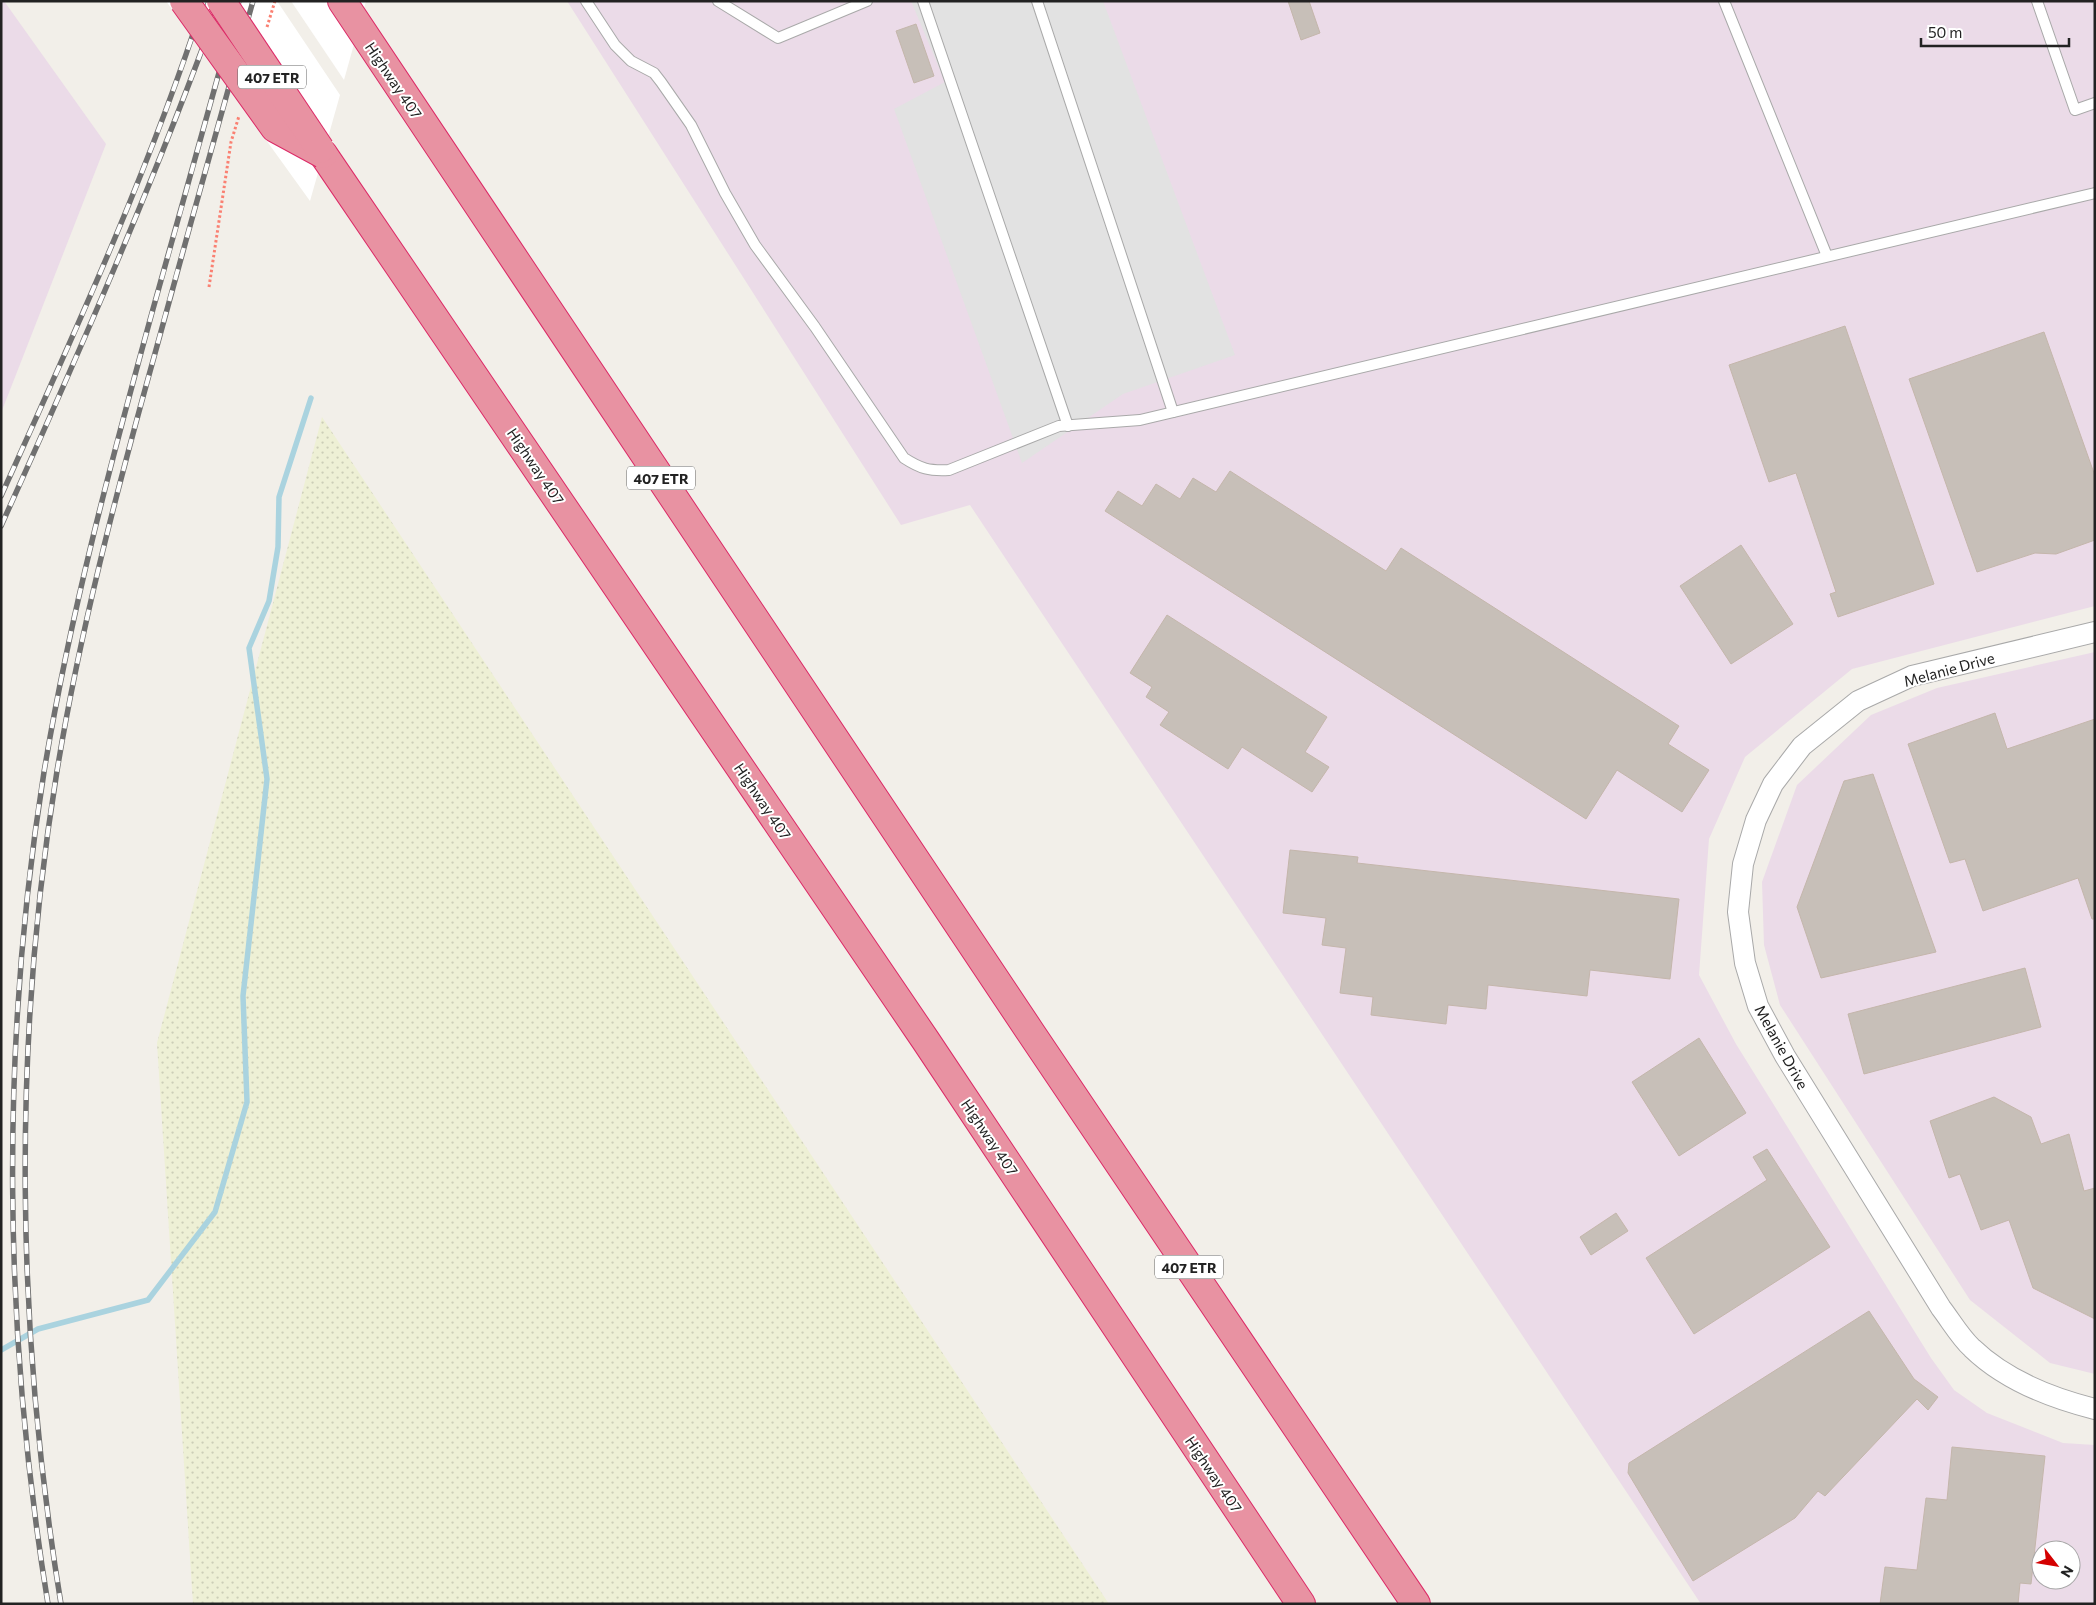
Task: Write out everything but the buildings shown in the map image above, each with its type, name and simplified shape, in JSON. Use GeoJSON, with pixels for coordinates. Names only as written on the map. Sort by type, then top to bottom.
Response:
{"type":"FeatureCollection","features":[{"type":"Feature","properties":{"kind":"highway"},"geometry":{"type":"LineString","coordinates":[[184,1],[275,128],[323,154]]}},
{"type":"Feature","properties":{"kind":"highway","name":"Highway 407"},"geometry":{"type":"LineString","coordinates":[[221,1],[926,1041],[1301,1604]]}},
{"type":"Feature","properties":{"kind":"highway","name":"Highway 407"},"geometry":{"type":"LineString","coordinates":[[342,1],[356,14],[1031,1033],[1416,1604]]}},
{"type":"Feature","properties":{"kind":"street","name":"Melanie Drive"},"geometry":{"type":"LineString","coordinates":[[2095,632],[1912,676],[1858,701],[1802,746],[1773,784],[1756,820],[1743,864],[1738,912],[1745,963],[1758,1006],[1785,1056],[1941,1308],[1971,1347],[1994,1366],[2024,1383],[2064,1401],[2095,1410]]}},
{"type":"Feature","properties":{"kind":"lane"},"geometry":{"type":"LineString","coordinates":[[586,1],[615,45],[632,61],[654,73],[691,125],[725,193],[755,245],[815,327],[904,458],[917,466],[932,471],[949,470],[1059,426],[1140,420],[2095,192]]}},
{"type":"Feature","properties":{"kind":"lane"},"geometry":{"type":"LineString","coordinates":[[718,1],[778,38],[868,1]]}},
{"type":"Feature","properties":{"kind":"lane"},"geometry":{"type":"LineString","coordinates":[[923,1],[1068,426]]}},
{"type":"Feature","properties":{"kind":"lane"},"geometry":{"type":"LineString","coordinates":[[1037,1],[1173,412]]}},
{"type":"Feature","properties":{"kind":"lane"},"geometry":{"type":"LineString","coordinates":[[1724,1],[1827,256]]}},
{"type":"Feature","properties":{"kind":"lane"},"geometry":{"type":"LineString","coordinates":[[2037,1],[2075,110],[2095,103]]}},
{"type":"Feature","properties":{"kind":"path"},"geometry":{"type":"LineString","coordinates":[[266,29],[275,1]]}},
{"type":"Feature","properties":{"kind":"path"},"geometry":{"type":"LineString","coordinates":[[209,287],[230,142],[240,114]]}},
{"type":"Feature","properties":{"kind":"shaded area"},"geometry":{"type":"Polygon","coordinates":[[[1,1],[4,1],[106,144],[1,413],[1,1]]]}},
{"type":"Feature","properties":{"kind":"shaded area"},"geometry":{"type":"Polygon","coordinates":[[[567,1],[2095,1],[2095,606],[1852,669],[1745,757],[1709,839],[1699,975],[1736,1044],[1931,1358],[1954,1390],[1987,1413],[2063,1443],[2095,1445],[2095,1604],[1701,1604],[970,505],[901,525],[567,1]]]}},
{"type":"Feature","properties":{"kind":"shaded area"},"geometry":{"type":"Polygon","coordinates":[[[911,1],[1103,1],[1235,355],[1123,394],[1022,463],[894,109],[945,82],[911,1]]]}},
{"type":"Feature","properties":{"kind":"shaded area"},"geometry":{"type":"Polygon","coordinates":[[[2095,652],[2095,1374],[2050,1363],[1970,1300],[1780,1005],[1764,945],[1762,882],[1797,785],[1871,715],[1937,688],[2095,652]]]}},
{"type":"Feature","properties":{"kind":"green space"},"geometry":{"type":"Polygon","coordinates":[[[322,417],[1109,1604],[193,1604],[157,1043],[322,417]]]}},
{"type":"Feature","properties":{"kind":"pier"},"geometry":{"type":"Polygon","coordinates":[[[166,1],[277,1],[340,95],[310,201],[166,1]]]}},
{"type":"Feature","properties":{"kind":"pier"},"geometry":{"type":"Polygon","coordinates":[[[291,1],[366,1],[344,80],[291,1]]]}},
{"type":"Feature","properties":{"kind":"waterway"},"geometry":{"type":"LineString","coordinates":[[1,1350],[38,1329],[148,1300],[215,1212],[247,1102],[243,996],[267,779],[249,648],[269,601],[278,547],[279,497],[311,398]]}},
{"type":"Feature","properties":{"kind":"railway"},"geometry":{"type":"LineString","coordinates":[[1,496],[83,313],[135,190],[204,1]]}},
{"type":"Feature","properties":{"kind":"railway"},"geometry":{"type":"LineString","coordinates":[[1,526],[143,200],[220,1]]}},
{"type":"Feature","properties":{"kind":"railway"},"geometry":{"type":"LineString","coordinates":[[48,1604],[33,1501],[22,1397],[15,1292],[14,1084],[20,979],[30,875],[54,713],[92,539],[137,366],[239,1]]}},
{"type":"Feature","properties":{"kind":"railway"},"geometry":{"type":"LineString","coordinates":[[61,1604],[46,1501],[35,1397],[28,1293],[25,1188],[27,1083],[32,979],[42,875],[66,719],[100,563],[178,268],[253,1]]}}]}
